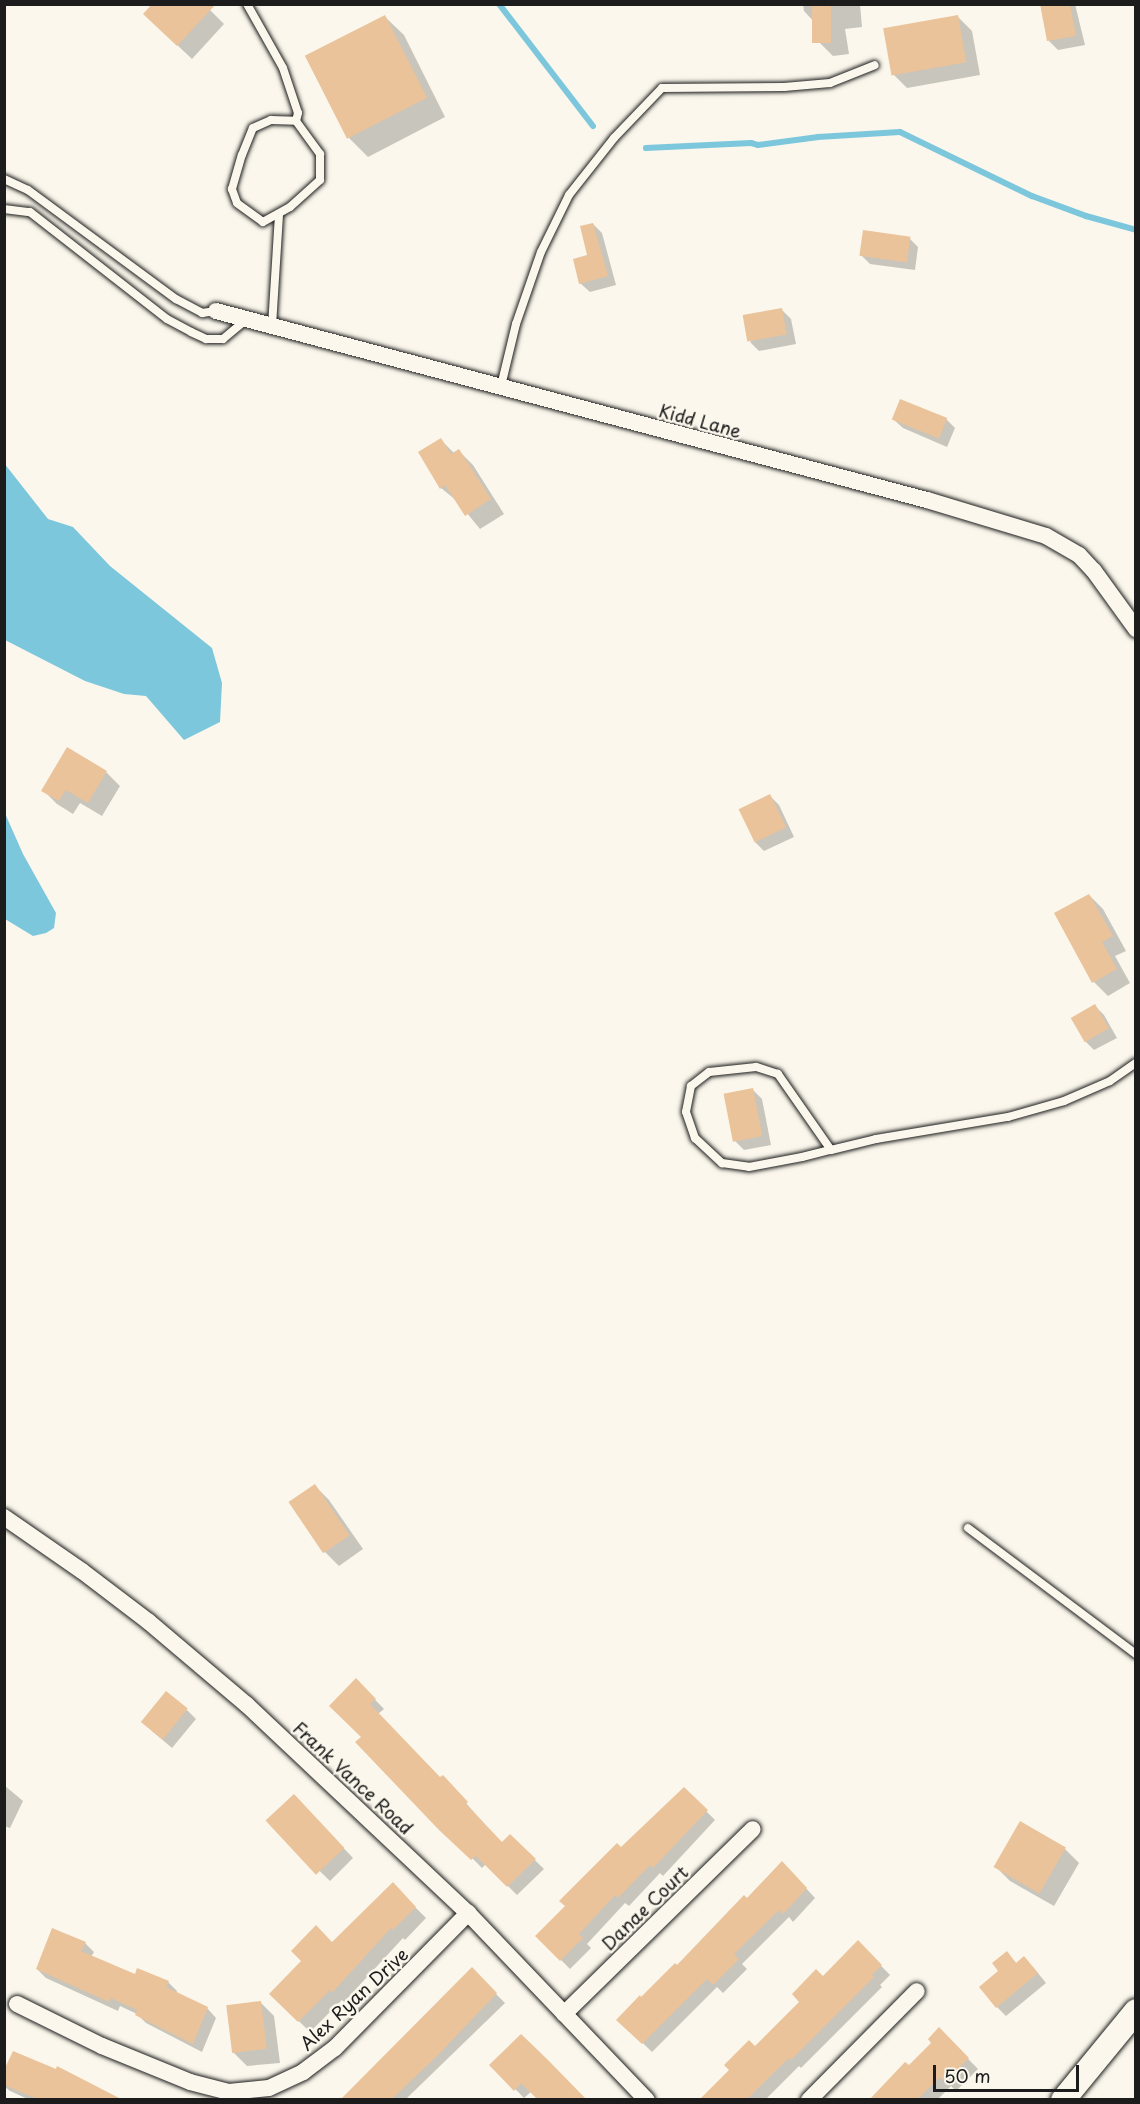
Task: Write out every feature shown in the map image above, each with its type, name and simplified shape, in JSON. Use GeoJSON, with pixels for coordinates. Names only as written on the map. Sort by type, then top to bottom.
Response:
{"type":"FeatureCollection","features":[{"type":"Feature","properties":{"kind":"main road"},"geometry":{"type":"LineString","coordinates":[[1063,2100],[1136,2011]]}},
{"type":"Feature","properties":{"kind":"street","name":"Kidd Lane"},"geometry":{"type":"LineString","coordinates":[[216,310],[927,500],[1046,536],[1079,555],[1094,571],[1136,629]]}},
{"type":"Feature","properties":{"kind":"street","name":"Frank Vance Road"},"geometry":{"type":"LineString","coordinates":[[4,1517],[82,1571],[141,1616],[247,1705],[468,1913],[647,2100]]}},
{"type":"Feature","properties":{"kind":"street","name":"Danae Court"},"geometry":{"type":"LineString","coordinates":[[564,2014],[753,1829]]}},
{"type":"Feature","properties":{"kind":"street","name":"Alex Ryan Drive"},"geometry":{"type":"LineString","coordinates":[[17,2004],[102,2046],[190,2082],[229,2092],[269,2088],[303,2072],[334,2048],[468,1913]]}},
{"type":"Feature","properties":{"kind":"street"},"geometry":{"type":"LineString","coordinates":[[809,2100],[917,1991]]}},
{"type":"Feature","properties":{"kind":"lane"},"geometry":{"type":"LineString","coordinates":[[247,4],[283,68],[298,113],[296,121]]}},
{"type":"Feature","properties":{"kind":"lane"},"geometry":{"type":"LineString","coordinates":[[501,387],[519,314],[542,252],[569,195],[614,138],[662,88],[784,87],[830,83],[874,65]]}},
{"type":"Feature","properties":{"kind":"lane"},"geometry":{"type":"LineString","coordinates":[[271,120],[296,121],[320,154],[320,180],[306,195],[263,222],[237,203],[232,189],[253,128],[271,120]]}},
{"type":"Feature","properties":{"kind":"lane"},"geometry":{"type":"LineString","coordinates":[[4,179],[28,190],[176,299],[202,313],[216,310]]}},
{"type":"Feature","properties":{"kind":"lane"},"geometry":{"type":"LineString","coordinates":[[4,209],[30,212],[167,319],[206,339],[223,339],[248,319]]}},
{"type":"Feature","properties":{"kind":"lane"},"geometry":{"type":"LineString","coordinates":[[272,326],[279,214]]}},
{"type":"Feature","properties":{"kind":"lane"},"geometry":{"type":"LineString","coordinates":[[831,1150],[778,1074],[756,1068],[709,1072],[691,1086],[686,1113],[695,1138],[722,1163],[749,1167],[831,1150],[876,1139],[1008,1118],[1083,1093],[1110,1081],[1136,1063]]}},
{"type":"Feature","properties":{"kind":"lane"},"geometry":{"type":"LineString","coordinates":[[968,1528],[1136,1654]]}},
{"type":"Feature","properties":{"kind":"water"},"geometry":{"type":"Polygon","coordinates":[[[4,463],[48,519],[73,527],[110,566],[212,648],[222,683],[220,722],[184,740],[146,696],[124,694],[85,681],[5,640],[4,463]]]}},
{"type":"Feature","properties":{"kind":"water"},"geometry":{"type":"Polygon","coordinates":[[[4,811],[23,854],[56,913],[54,928],[46,933],[33,936],[5,919],[4,811]]]}},
{"type":"Feature","properties":{"kind":"building"},"geometry":{"type":"Polygon","coordinates":[[[152,4],[216,4],[177,46],[143,14],[152,4]]]}},
{"type":"Feature","properties":{"kind":"building"},"geometry":{"type":"Polygon","coordinates":[[[812,4],[831,4],[831,43],[812,43],[812,4]]]}},
{"type":"Feature","properties":{"kind":"building"},"geometry":{"type":"Polygon","coordinates":[[[1040,4],[1070,4],[1076,36],[1047,41],[1040,4]]]}},
{"type":"Feature","properties":{"kind":"building"},"geometry":{"type":"Polygon","coordinates":[[[385,15],[427,98],[347,139],[305,56],[385,15]]]}},
{"type":"Feature","properties":{"kind":"building"},"geometry":{"type":"Polygon","coordinates":[[[958,15],[966,62],[891,75],[883,28],[958,15]]]}},
{"type":"Feature","properties":{"kind":"building"},"geometry":{"type":"Polygon","coordinates":[[[593,223],[608,276],[579,284],[573,259],[587,255],[580,226],[593,223]]]}},
{"type":"Feature","properties":{"kind":"building"},"geometry":{"type":"Polygon","coordinates":[[[863,230],[911,237],[907,262],[859,256],[863,230]]]}},
{"type":"Feature","properties":{"kind":"building"},"geometry":{"type":"Polygon","coordinates":[[[782,308],[787,335],[747,342],[743,315],[782,308]]]}},
{"type":"Feature","properties":{"kind":"building"},"geometry":{"type":"Polygon","coordinates":[[[900,399],[947,418],[939,439],[892,419],[900,399]]]}},
{"type":"Feature","properties":{"kind":"building"},"geometry":{"type":"Polygon","coordinates":[[[441,438],[451,454],[459,449],[491,499],[465,516],[445,485],[440,489],[418,452],[441,438]]]}},
{"type":"Feature","properties":{"kind":"building"},"geometry":{"type":"Polygon","coordinates":[[[67,747],[107,771],[88,803],[66,790],[59,801],[41,791],[67,747]]]}},
{"type":"Feature","properties":{"kind":"building"},"geometry":{"type":"Polygon","coordinates":[[[770,794],[786,827],[755,843],[739,809],[770,794]]]}},
{"type":"Feature","properties":{"kind":"building"},"geometry":{"type":"Polygon","coordinates":[[[1089,894],[1113,936],[1102,942],[1117,969],[1092,983],[1054,913],[1089,894]]]}},
{"type":"Feature","properties":{"kind":"building"},"geometry":{"type":"Polygon","coordinates":[[[1095,1004],[1109,1028],[1085,1042],[1071,1018],[1095,1004]]]}},
{"type":"Feature","properties":{"kind":"building"},"geometry":{"type":"Polygon","coordinates":[[[753,1088],[762,1136],[733,1142],[724,1094],[753,1088]]]}},
{"type":"Feature","properties":{"kind":"building"},"geometry":{"type":"Polygon","coordinates":[[[315,1484],[350,1535],[323,1553],[288,1502],[315,1484]]]}},
{"type":"Feature","properties":{"kind":"building"},"geometry":{"type":"Polygon","coordinates":[[[356,1678],[376,1699],[370,1704],[440,1777],[443,1775],[468,1802],[466,1804],[502,1842],[510,1834],[536,1859],[507,1887],[476,1856],[471,1860],[439,1830],[355,1742],[361,1737],[329,1706],[356,1678]]]}},
{"type":"Feature","properties":{"kind":"building"},"geometry":{"type":"Polygon","coordinates":[[[166,1691],[188,1709],[163,1740],[141,1722],[166,1691]]]}},
{"type":"Feature","properties":{"kind":"building"},"geometry":{"type":"Polygon","coordinates":[[[684,1787],[708,1810],[653,1868],[650,1865],[618,1898],[615,1895],[579,1934],[583,1938],[560,1961],[535,1936],[565,1906],[559,1901],[617,1843],[621,1847],[684,1787]]]}},
{"type":"Feature","properties":{"kind":"building"},"geometry":{"type":"Polygon","coordinates":[[[294,1794],[344,1848],[316,1875],[265,1821],[294,1794]]]}},
{"type":"Feature","properties":{"kind":"building"},"geometry":{"type":"Polygon","coordinates":[[[1020,1821],[1066,1848],[1039,1893],[993,1867],[1020,1821]]]}},
{"type":"Feature","properties":{"kind":"building"},"geometry":{"type":"Polygon","coordinates":[[[782,1861],[807,1888],[783,1914],[779,1910],[734,1954],[739,1959],[713,1985],[707,1979],[642,2044],[616,2020],[675,1963],[677,1965],[744,1895],[747,1898],[782,1861]]]}},
{"type":"Feature","properties":{"kind":"building"},"geometry":{"type":"Polygon","coordinates":[[[393,1882],[416,1907],[393,1930],[391,1928],[332,1993],[330,1990],[298,2022],[269,1994],[301,1961],[291,1951],[316,1925],[332,1942],[393,1882]]]}},
{"type":"Feature","properties":{"kind":"building"},"geometry":{"type":"Polygon","coordinates":[[[52,1928],[86,1942],[81,1951],[135,1974],[137,1968],[169,1981],[166,1987],[208,2007],[193,2044],[135,2015],[137,2010],[111,1998],[109,2002],[36,1969],[52,1928]]]}},
{"type":"Feature","properties":{"kind":"building"},"geometry":{"type":"Polygon","coordinates":[[[858,1940],[882,1965],[872,1975],[874,1977],[791,2060],[789,2058],[746,2100],[699,2100],[729,2070],[724,2065],[749,2040],[755,2046],[799,2002],[792,1994],[816,1969],[823,1976],[858,1940]]]}},
{"type":"Feature","properties":{"kind":"building"},"geometry":{"type":"Polygon","coordinates":[[[1007,1951],[1016,1963],[1024,1956],[1038,1973],[996,2008],[979,1987],[998,1971],[992,1963],[1007,1951]]]}},
{"type":"Feature","properties":{"kind":"building"},"geometry":{"type":"Polygon","coordinates":[[[472,1967],[497,1993],[437,2056],[391,2100],[340,2100],[472,1967]]]}},
{"type":"Feature","properties":{"kind":"building"},"geometry":{"type":"Polygon","coordinates":[[[261,2001],[267,2049],[232,2053],[226,2005],[261,2001]]]}},
{"type":"Feature","properties":{"kind":"building"},"geometry":{"type":"Polygon","coordinates":[[[939,2027],[969,2058],[945,2082],[940,2077],[917,2100],[869,2100],[905,2062],[909,2065],[931,2043],[928,2039],[939,2027]]]}},
{"type":"Feature","properties":{"kind":"building"},"geometry":{"type":"Polygon","coordinates":[[[521,2034],[587,2100],[538,2100],[521,2083],[514,2091],[489,2065],[521,2034]]]}},
{"type":"Feature","properties":{"kind":"building"},"geometry":{"type":"Polygon","coordinates":[[[13,2051],[56,2069],[57,2066],[123,2100],[40,2100],[4,2085],[4,2070],[13,2051]]]}},
{"type":"Feature","properties":{"kind":"waterway"},"geometry":{"type":"LineString","coordinates":[[499,4],[593,126]]}},
{"type":"Feature","properties":{"kind":"waterway"},"geometry":{"type":"LineString","coordinates":[[646,148],[751,143],[758,145],[818,137],[900,132],[1032,196],[1086,216],[1136,230]]}}]}
